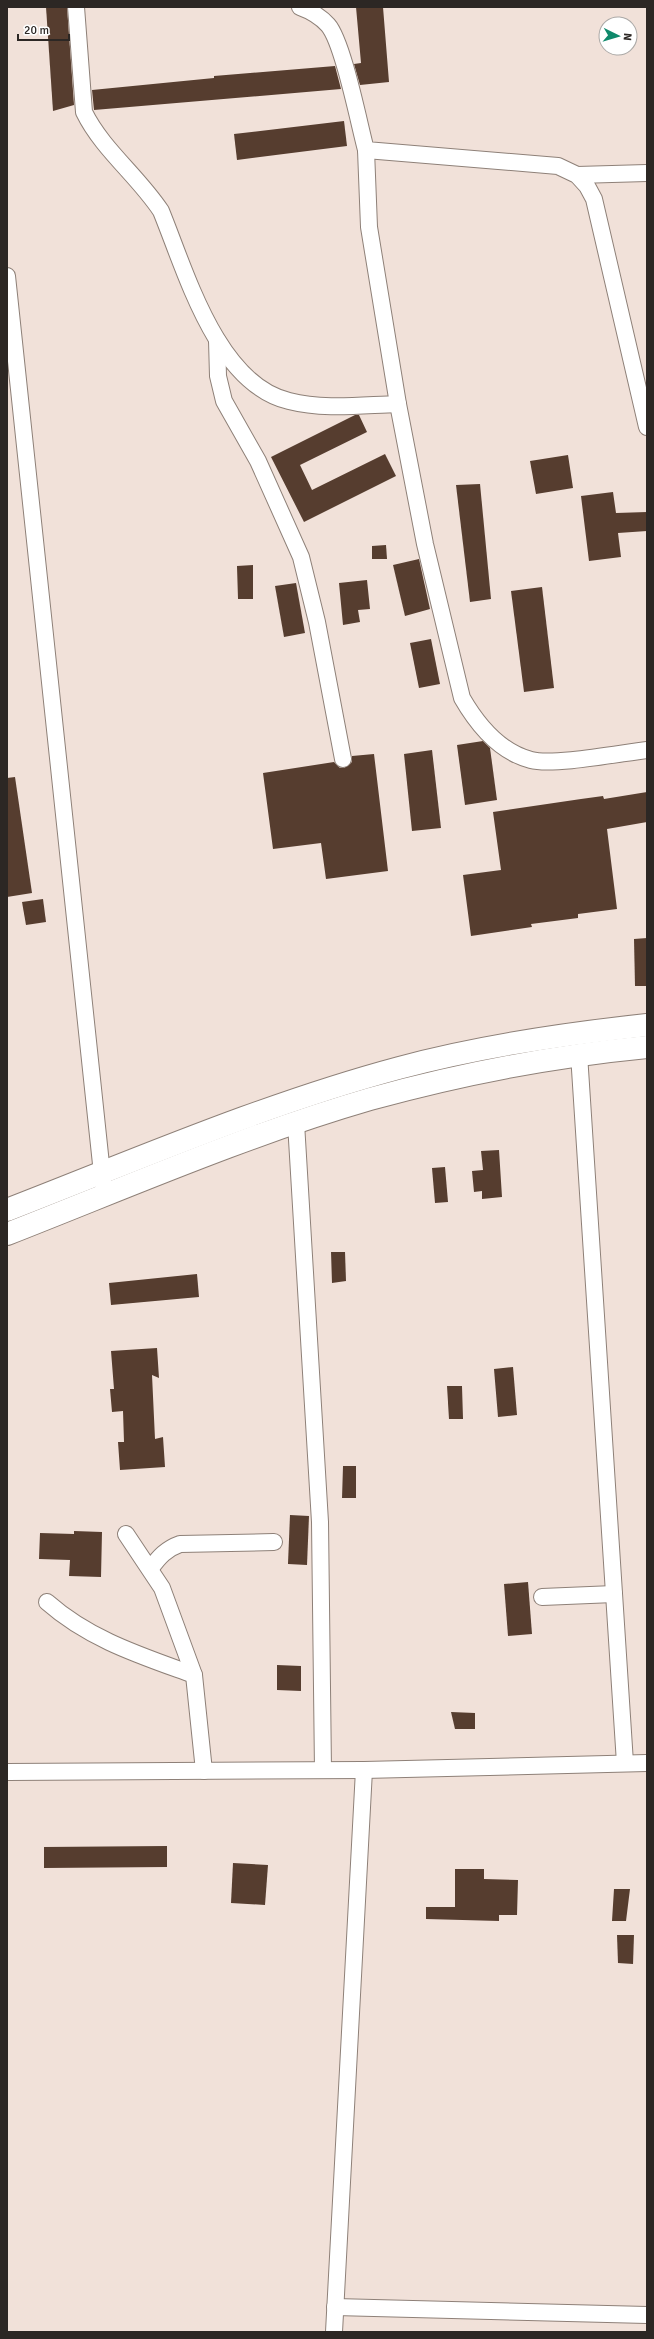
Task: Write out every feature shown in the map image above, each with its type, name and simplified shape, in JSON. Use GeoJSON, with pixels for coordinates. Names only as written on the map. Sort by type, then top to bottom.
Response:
{"type":"FeatureCollection","features":[{"type":"Feature","properties":{"kind":"main road"},"geometry":{"type":"LineString","coordinates":[[7,1210],[319,1092],[400,1068],[497,1045],[576,1032],[647,1025]]}},
{"type":"Feature","properties":{"kind":"main road"},"geometry":{"type":"LineString","coordinates":[[7,1234],[105,1195],[296,1123],[369,1100],[426,1085],[578,1054],[647,1047]]}},
{"type":"Feature","properties":{"kind":"street"},"geometry":{"type":"LineString","coordinates":[[76,7],[84,112],[91,126],[151,196],[161,211],[204,317],[217,340],[245,377],[264,391],[288,401],[320,406],[398,404]]}},
{"type":"Feature","properties":{"kind":"street"},"geometry":{"type":"LineString","coordinates":[[300,7],[313,12],[329,25],[338,43],[366,150],[368,227],[398,404],[428,560],[462,698],[474,719],[510,752],[532,760],[555,761],[647,750]]}},
{"type":"Feature","properties":{"kind":"street"},"geometry":{"type":"LineString","coordinates":[[366,150],[558,166],[577,175],[588,186],[594,199],[645,408],[647,427]]}},
{"type":"Feature","properties":{"kind":"street"},"geometry":{"type":"LineString","coordinates":[[577,175],[647,173]]}},
{"type":"Feature","properties":{"kind":"street"},"geometry":{"type":"LineString","coordinates":[[7,276],[105,1195]]}},
{"type":"Feature","properties":{"kind":"street"},"geometry":{"type":"LineString","coordinates":[[217,340],[218,376],[224,401],[258,461],[301,557],[317,622],[343,759]]}},
{"type":"Feature","properties":{"kind":"street"},"geometry":{"type":"LineString","coordinates":[[578,1054],[625,1763]]}},
{"type":"Feature","properties":{"kind":"street"},"geometry":{"type":"LineString","coordinates":[[296,1123],[320,1522],[323,1770]]}},
{"type":"Feature","properties":{"kind":"street"},"geometry":{"type":"LineString","coordinates":[[126,1534],[151,1568],[162,1588],[194,1675],[204,1771]]}},
{"type":"Feature","properties":{"kind":"street"},"geometry":{"type":"LineString","coordinates":[[151,1568],[161,1554],[180,1544],[274,1542]]}},
{"type":"Feature","properties":{"kind":"street"},"geometry":{"type":"LineString","coordinates":[[542,1597],[614,1594]]}},
{"type":"Feature","properties":{"kind":"street"},"geometry":{"type":"LineString","coordinates":[[47,1602],[78,1627],[114,1645],[194,1675]]}},
{"type":"Feature","properties":{"kind":"street"},"geometry":{"type":"LineString","coordinates":[[7,1772],[364,1770],[647,1763]]}},
{"type":"Feature","properties":{"kind":"street"},"geometry":{"type":"LineString","coordinates":[[334,2332],[364,1770]]}},
{"type":"Feature","properties":{"kind":"street"},"geometry":{"type":"LineString","coordinates":[[335,2307],[647,2314]]}},
{"type":"Feature","properties":{"kind":"building"},"geometry":{"type":"Polygon","coordinates":[[[46,7],[67,7],[74,105],[53,111],[46,7]]]}},
{"type":"Feature","properties":{"kind":"building"},"geometry":{"type":"Polygon","coordinates":[[[356,7],[383,7],[389,82],[360,85],[354,64],[361,63],[356,7]]]}},
{"type":"Feature","properties":{"kind":"building"},"geometry":{"type":"Polygon","coordinates":[[[335,66],[341,89],[94,110],[92,90],[214,78],[214,76],[335,66]]]}},
{"type":"Feature","properties":{"kind":"building"},"geometry":{"type":"Polygon","coordinates":[[[344,121],[347,146],[237,160],[234,134],[344,121]]]}},
{"type":"Feature","properties":{"kind":"building"},"geometry":{"type":"Polygon","coordinates":[[[355,415],[359,415],[367,432],[300,465],[312,490],[385,454],[396,476],[304,522],[271,457],[355,415]]]}},
{"type":"Feature","properties":{"kind":"building"},"geometry":{"type":"Polygon","coordinates":[[[568,455],[573,488],[536,494],[530,461],[568,455]]]}},
{"type":"Feature","properties":{"kind":"building"},"geometry":{"type":"Polygon","coordinates":[[[480,484],[491,599],[470,602],[456,485],[480,484]]]}},
{"type":"Feature","properties":{"kind":"building"},"geometry":{"type":"Polygon","coordinates":[[[613,492],[616,513],[647,512],[647,531],[618,533],[621,557],[589,561],[581,496],[613,492]]]}},
{"type":"Feature","properties":{"kind":"building"},"geometry":{"type":"Polygon","coordinates":[[[386,545],[387,559],[372,559],[372,546],[386,545]]]}},
{"type":"Feature","properties":{"kind":"building"},"geometry":{"type":"Polygon","coordinates":[[[419,559],[430,609],[405,616],[393,565],[419,559]]]}},
{"type":"Feature","properties":{"kind":"building"},"geometry":{"type":"Polygon","coordinates":[[[253,565],[253,599],[238,599],[237,566],[253,565]]]}},
{"type":"Feature","properties":{"kind":"building"},"geometry":{"type":"Polygon","coordinates":[[[367,580],[370,609],[358,610],[360,622],[343,625],[339,583],[367,580]]]}},
{"type":"Feature","properties":{"kind":"building"},"geometry":{"type":"Polygon","coordinates":[[[296,583],[305,633],[284,637],[275,586],[296,583]]]}},
{"type":"Feature","properties":{"kind":"building"},"geometry":{"type":"Polygon","coordinates":[[[542,587],[554,688],[524,692],[511,591],[542,587]]]}},
{"type":"Feature","properties":{"kind":"building"},"geometry":{"type":"Polygon","coordinates":[[[431,639],[440,684],[419,688],[410,643],[431,639]]]}},
{"type":"Feature","properties":{"kind":"building"},"geometry":{"type":"Polygon","coordinates":[[[483,741],[490,748],[497,800],[465,805],[457,745],[483,741]]]}},
{"type":"Feature","properties":{"kind":"building"},"geometry":{"type":"Polygon","coordinates":[[[432,750],[441,828],[412,831],[404,754],[432,750]]]}},
{"type":"Feature","properties":{"kind":"building"},"geometry":{"type":"Polygon","coordinates":[[[374,754],[388,871],[326,879],[321,843],[273,849],[263,773],[334,762],[340,768],[344,768],[352,762],[352,756],[374,754]]]}},
{"type":"Feature","properties":{"kind":"building"},"geometry":{"type":"Polygon","coordinates":[[[15,777],[32,893],[7,897],[7,778],[15,777]]]}},
{"type":"Feature","properties":{"kind":"building"},"geometry":{"type":"Polygon","coordinates":[[[647,792],[647,822],[607,829],[617,909],[578,914],[578,918],[531,924],[532,927],[471,936],[463,875],[501,870],[493,812],[603,796],[604,799],[647,792]]]}},
{"type":"Feature","properties":{"kind":"building"},"geometry":{"type":"Polygon","coordinates":[[[43,899],[46,922],[26,925],[22,902],[43,899]]]}},
{"type":"Feature","properties":{"kind":"building"},"geometry":{"type":"Polygon","coordinates":[[[647,938],[647,986],[635,986],[634,939],[647,938]]]}},
{"type":"Feature","properties":{"kind":"building"},"geometry":{"type":"Polygon","coordinates":[[[499,1150],[502,1197],[482,1199],[482,1191],[474,1192],[472,1171],[483,1170],[481,1151],[499,1150]]]}},
{"type":"Feature","properties":{"kind":"building"},"geometry":{"type":"Polygon","coordinates":[[[445,1167],[448,1202],[435,1203],[432,1168],[445,1167]]]}},
{"type":"Feature","properties":{"kind":"building"},"geometry":{"type":"Polygon","coordinates":[[[331,1252],[345,1252],[346,1281],[332,1283],[331,1252]]]}},
{"type":"Feature","properties":{"kind":"building"},"geometry":{"type":"Polygon","coordinates":[[[197,1274],[199,1297],[111,1305],[109,1283],[197,1274]]]}},
{"type":"Feature","properties":{"kind":"building"},"geometry":{"type":"Polygon","coordinates":[[[157,1348],[159,1378],[152,1375],[155,1439],[163,1437],[165,1467],[120,1470],[118,1442],[124,1442],[123,1411],[112,1412],[110,1389],[114,1389],[111,1351],[157,1348]]]}},
{"type":"Feature","properties":{"kind":"building"},"geometry":{"type":"Polygon","coordinates":[[[513,1367],[517,1415],[498,1417],[494,1369],[513,1367]]]}},
{"type":"Feature","properties":{"kind":"building"},"geometry":{"type":"Polygon","coordinates":[[[447,1386],[462,1386],[463,1419],[449,1419],[447,1386]]]}},
{"type":"Feature","properties":{"kind":"building"},"geometry":{"type":"Polygon","coordinates":[[[343,1466],[356,1466],[356,1498],[342,1498],[343,1466]]]}},
{"type":"Feature","properties":{"kind":"building"},"geometry":{"type":"Polygon","coordinates":[[[290,1515],[309,1516],[307,1565],[288,1564],[290,1515]]]}},
{"type":"Feature","properties":{"kind":"building"},"geometry":{"type":"Polygon","coordinates":[[[74,1531],[102,1532],[101,1577],[69,1576],[70,1560],[39,1559],[40,1533],[74,1534],[74,1531]]]}},
{"type":"Feature","properties":{"kind":"building"},"geometry":{"type":"Polygon","coordinates":[[[528,1582],[532,1634],[508,1636],[504,1584],[528,1582]]]}},
{"type":"Feature","properties":{"kind":"building"},"geometry":{"type":"Polygon","coordinates":[[[277,1665],[301,1666],[301,1691],[277,1690],[277,1665]]]}},
{"type":"Feature","properties":{"kind":"building"},"geometry":{"type":"Polygon","coordinates":[[[451,1712],[475,1713],[475,1729],[455,1729],[451,1712]]]}},
{"type":"Feature","properties":{"kind":"building"},"geometry":{"type":"Polygon","coordinates":[[[167,1846],[167,1867],[44,1868],[44,1847],[167,1846]]]}},
{"type":"Feature","properties":{"kind":"building"},"geometry":{"type":"Polygon","coordinates":[[[233,1863],[268,1865],[265,1905],[231,1903],[233,1863]]]}},
{"type":"Feature","properties":{"kind":"building"},"geometry":{"type":"Polygon","coordinates":[[[455,1869],[484,1869],[484,1879],[518,1880],[517,1915],[499,1915],[499,1921],[426,1919],[426,1907],[455,1907],[455,1869]]]}},
{"type":"Feature","properties":{"kind":"building"},"geometry":{"type":"Polygon","coordinates":[[[614,1889],[630,1889],[626,1921],[612,1921],[614,1889]]]}},
{"type":"Feature","properties":{"kind":"building"},"geometry":{"type":"Polygon","coordinates":[[[617,1935],[634,1935],[633,1964],[618,1963],[617,1935]]]}}]}
